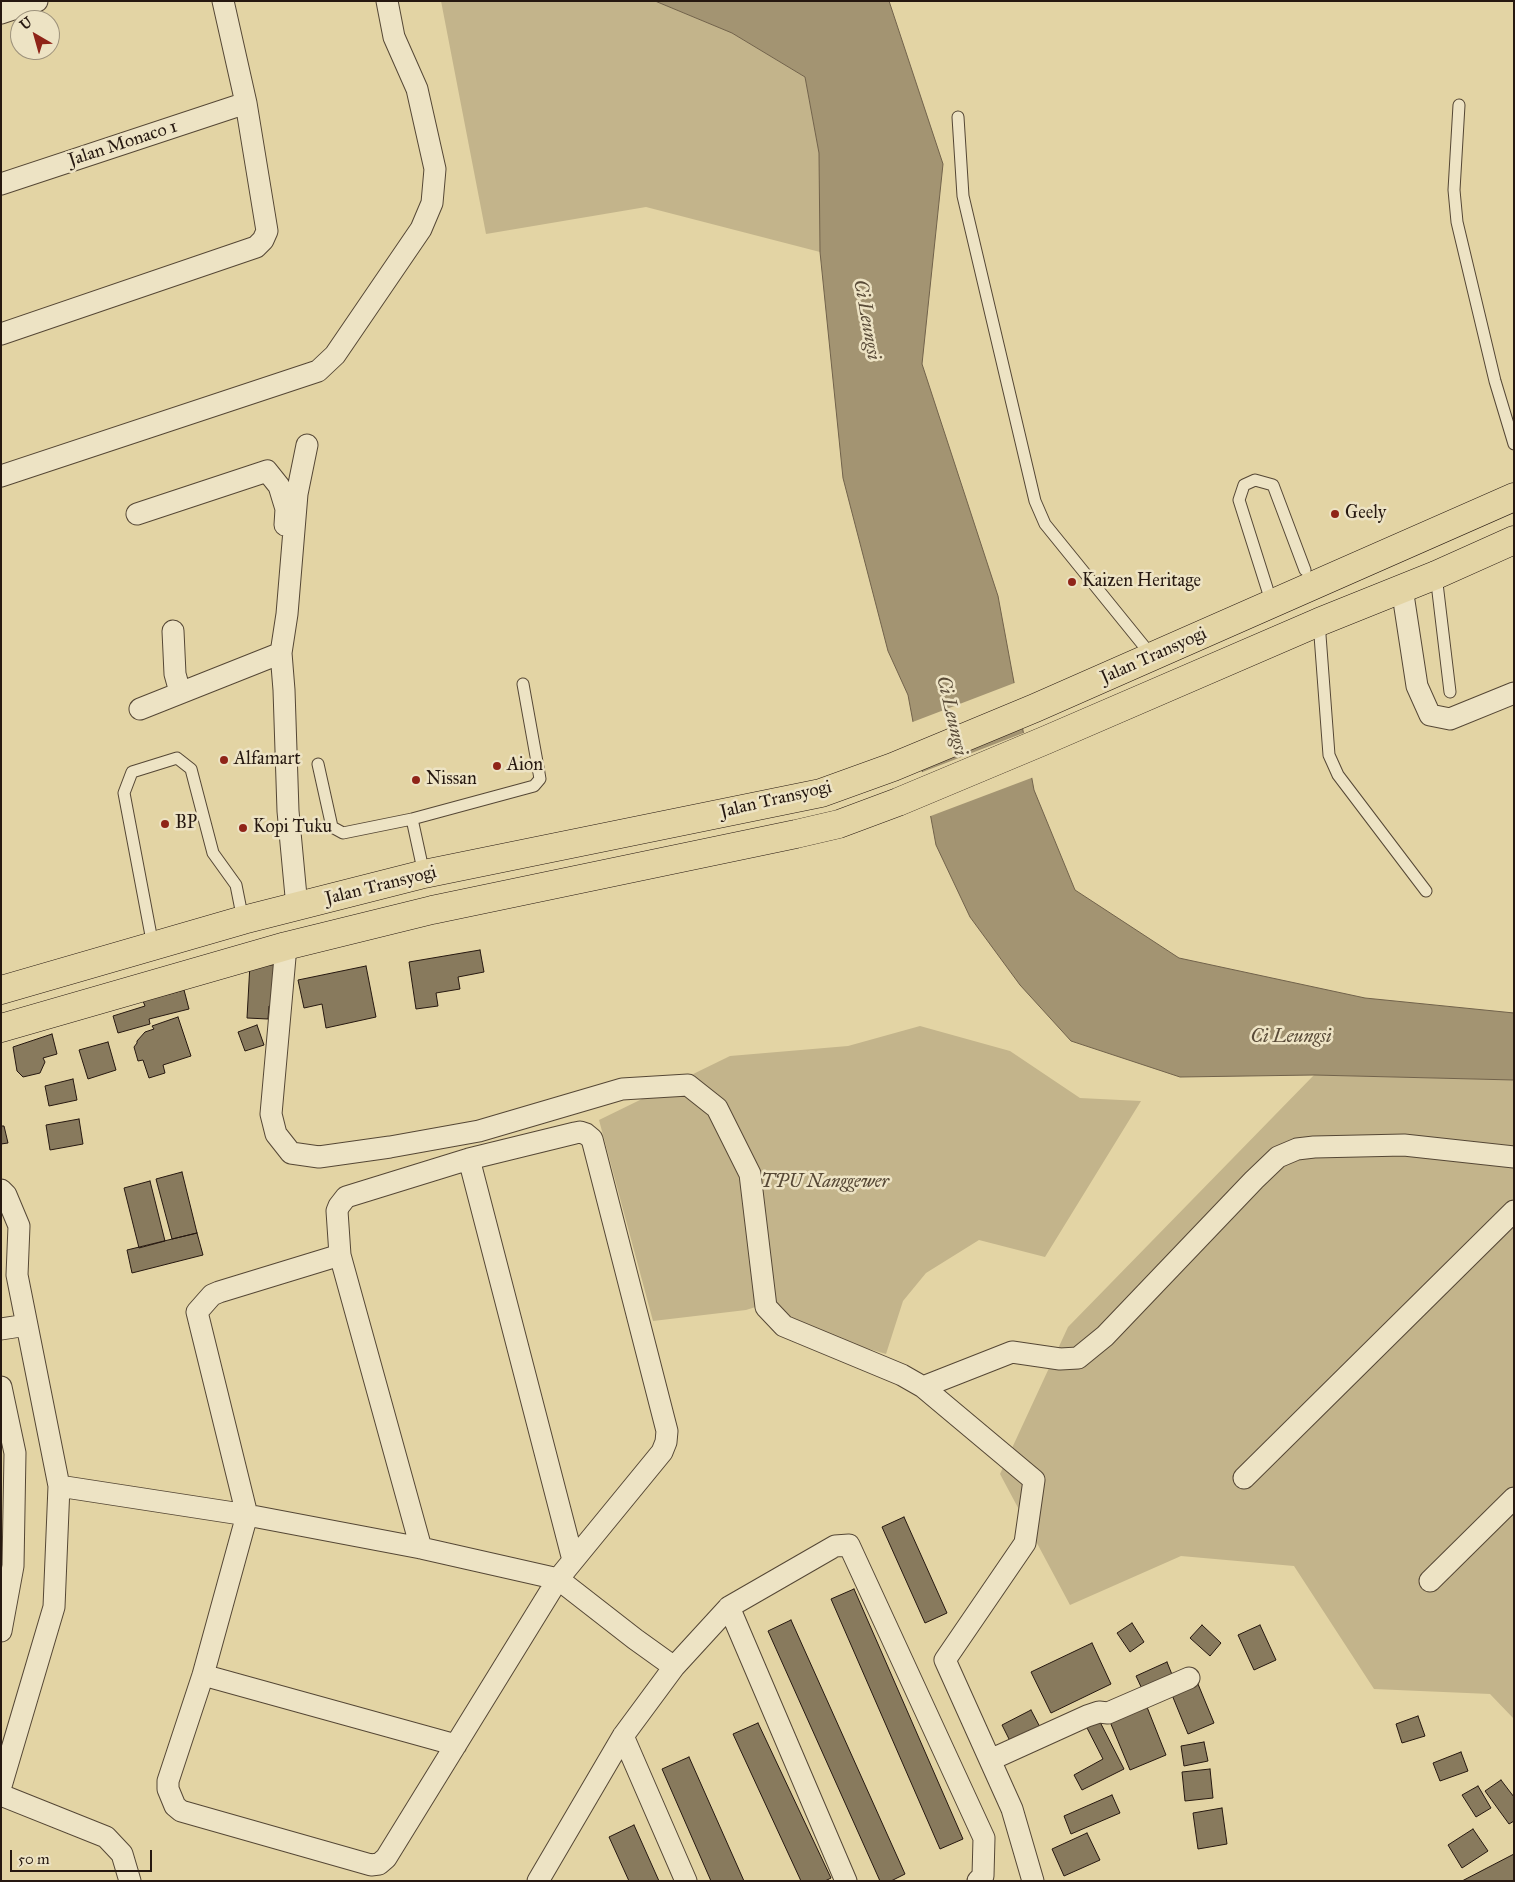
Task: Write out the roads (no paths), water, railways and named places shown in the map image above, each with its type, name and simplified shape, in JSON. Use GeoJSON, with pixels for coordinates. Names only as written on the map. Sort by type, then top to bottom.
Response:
{"type":"FeatureCollection","features":[{"type":"Feature","properties":{"kind":"highway","name":"Jalan Transyogi"},"geometry":{"type":"LineString","coordinates":[[1,990],[243,920],[424,874],[821,793],[893,767],[1035,708],[1514,496]]}},
{"type":"Feature","properties":{"kind":"highway","name":"Jalan Transyogi"},"geometry":{"type":"LineString","coordinates":[[1,1028],[286,946],[432,910],[839,824],[898,802],[1046,740],[1319,622],[1436,575],[1514,540]]}},
{"type":"Feature","properties":{"kind":"street"},"geometry":{"type":"LineString","coordinates":[[1,13],[37,1]]}},
{"type":"Feature","properties":{"kind":"street"},"geometry":{"type":"LineString","coordinates":[[1,334],[256,247],[263,240],[267,231],[246,103],[223,1]]}},
{"type":"Feature","properties":{"kind":"street"},"geometry":{"type":"LineString","coordinates":[[1,476],[318,371],[335,356],[421,229],[432,202],[435,169],[417,89],[394,37],[387,1]]}},
{"type":"Feature","properties":{"kind":"street","name":"Jalan Monaco 1"},"geometry":{"type":"LineString","coordinates":[[1,184],[246,103]]}},
{"type":"Feature","properties":{"kind":"street"},"geometry":{"type":"LineString","coordinates":[[273,657],[287,614],[297,494],[307,445]]}},
{"type":"Feature","properties":{"kind":"street"},"geometry":{"type":"LineString","coordinates":[[137,514],[267,471],[279,486],[286,509],[285,550],[272,644],[273,657],[284,690],[288,811],[297,907]]}},
{"type":"Feature","properties":{"kind":"street"},"geometry":{"type":"LineString","coordinates":[[1402,588],[1417,686],[1430,715],[1450,719],[1514,693]]}},
{"type":"Feature","properties":{"kind":"street"},"geometry":{"type":"LineString","coordinates":[[173,631],[174,674],[180,692]]}},
{"type":"Feature","properties":{"kind":"street"},"geometry":{"type":"LineString","coordinates":[[140,709],[273,657]]}},
{"type":"Feature","properties":{"kind":"street"},"geometry":{"type":"LineString","coordinates":[[286,946],[271,1114],[276,1134],[291,1153],[320,1157],[390,1147],[480,1131],[622,1088],[688,1085],[717,1108],[750,1174],[766,1307],[784,1326],[902,1375],[923,1387],[1034,1480],[1025,1543],[945,1660],[1012,1810],[1033,1881]]}},
{"type":"Feature","properties":{"kind":"street"},"geometry":{"type":"LineString","coordinates":[[340,1255],[219,1292],[205,1301],[197,1312],[247,1515],[204,1675],[168,1781],[168,1789],[175,1806],[181,1811],[371,1865],[379,1864],[386,1858],[558,1579],[662,1452],[666,1442],[666,1431],[592,1139],[580,1132],[469,1159],[346,1197],[337,1211],[340,1255],[421,1548]]}},
{"type":"Feature","properties":{"kind":"street"},"geometry":{"type":"LineString","coordinates":[[923,1387],[1012,1352],[1060,1359],[1078,1358],[1105,1336],[1278,1157],[1297,1149],[1404,1145],[1514,1157]]}},
{"type":"Feature","properties":{"kind":"street"},"geometry":{"type":"LineString","coordinates":[[469,1159],[573,1560]]}},
{"type":"Feature","properties":{"kind":"street"},"geometry":{"type":"LineString","coordinates":[[1,1190],[6,1195],[19,1226],[17,1275],[59,1486],[54,1607],[1,1786]]}},
{"type":"Feature","properties":{"kind":"street"},"geometry":{"type":"LineString","coordinates":[[1244,1478],[1514,1211]]}},
{"type":"Feature","properties":{"kind":"street"},"geometry":{"type":"LineString","coordinates":[[1,1212],[19,1226]]}},
{"type":"Feature","properties":{"kind":"street"},"geometry":{"type":"LineString","coordinates":[[1,1329],[27,1325]]}},
{"type":"Feature","properties":{"kind":"street"},"geometry":{"type":"LineString","coordinates":[[1,1387],[15,1453],[13,1566],[1,1631]]}},
{"type":"Feature","properties":{"kind":"street"},"geometry":{"type":"LineString","coordinates":[[59,1486],[247,1515],[421,1548],[558,1579],[635,1640],[674,1667]]}},
{"type":"Feature","properties":{"kind":"street"},"geometry":{"type":"LineString","coordinates":[[1430,1581],[1514,1498]]}},
{"type":"Feature","properties":{"kind":"street"},"geometry":{"type":"LineString","coordinates":[[538,1881],[623,1736],[674,1667],[729,1607],[834,1546],[850,1545],[984,1838],[983,1876],[978,1881]]}},
{"type":"Feature","properties":{"kind":"street"},"geometry":{"type":"LineString","coordinates":[[729,1607],[846,1881]]}},
{"type":"Feature","properties":{"kind":"street"},"geometry":{"type":"LineString","coordinates":[[204,1675],[456,1745]]}},
{"type":"Feature","properties":{"kind":"street"},"geometry":{"type":"LineString","coordinates":[[990,1760],[1087,1716],[1099,1712],[1108,1713],[1189,1678]]}},
{"type":"Feature","properties":{"kind":"street"},"geometry":{"type":"LineString","coordinates":[[623,1736],[686,1881]]}},
{"type":"Feature","properties":{"kind":"street"},"geometry":{"type":"LineString","coordinates":[[1,1795],[106,1837],[122,1854],[130,1881]]}},
{"type":"Feature","properties":{"kind":"lane"},"geometry":{"type":"LineString","coordinates":[[1459,105],[1454,190],[1457,222],[1495,381],[1514,444]]}},
{"type":"Feature","properties":{"kind":"lane"},"geometry":{"type":"LineString","coordinates":[[958,117],[963,196],[1035,501],[1045,524],[1152,656]]}},
{"type":"Feature","properties":{"kind":"lane"},"geometry":{"type":"LineString","coordinates":[[1272,604],[1239,500],[1244,485],[1256,480],[1273,485],[1306,570]]}},
{"type":"Feature","properties":{"kind":"lane"},"geometry":{"type":"LineString","coordinates":[[1436,575],[1450,692]]}},
{"type":"Feature","properties":{"kind":"lane"},"geometry":{"type":"LineString","coordinates":[[1319,622],[1329,755],[1338,774],[1426,891]]}},
{"type":"Feature","properties":{"kind":"lane"},"geometry":{"type":"LineString","coordinates":[[318,764],[332,827],[344,833],[412,819],[534,786],[540,779],[523,684]]}},
{"type":"Feature","properties":{"kind":"lane"},"geometry":{"type":"LineString","coordinates":[[153,947],[124,792],[132,772],[177,758],[191,769],[213,853],[236,885],[243,920]]}},
{"type":"Feature","properties":{"kind":"lane"},"geometry":{"type":"LineString","coordinates":[[412,819],[424,874]]}},
{"type":"Feature","properties":{"kind":"water","name":"Ci Leungsi"},"geometry":{"type":"Polygon","coordinates":[[[655,1],[889,1],[943,164],[922,364],[998,596],[1034,790],[1075,890],[1179,958],[1365,998],[1514,1013],[1514,1080],[1314,1075],[1180,1077],[1071,1041],[1020,985],[970,917],[936,845],[908,695],[888,651],[843,478],[820,252],[819,153],[805,77],[732,33],[655,1]]]}},
{"type":"Feature","properties":{"kind":"place","name":"Geely"},"geometry":{"type":"Point","coordinates":[1335,514]}},
{"type":"Feature","properties":{"kind":"place","name":"Kaizen Heritage"},"geometry":{"type":"Point","coordinates":[1072,582]}},
{"type":"Feature","properties":{"kind":"place","name":"Alfamart"},"geometry":{"type":"Point","coordinates":[224,760]}},
{"type":"Feature","properties":{"kind":"place","name":"Aion"},"geometry":{"type":"Point","coordinates":[497,766]}},
{"type":"Feature","properties":{"kind":"place","name":"Nissan"},"geometry":{"type":"Point","coordinates":[416,780]}},
{"type":"Feature","properties":{"kind":"place","name":"BP"},"geometry":{"type":"Point","coordinates":[165,824]}},
{"type":"Feature","properties":{"kind":"place","name":"Kopi Tuku"},"geometry":{"type":"Point","coordinates":[243,828]}},
{"type":"Feature","properties":{"kind":"park label","name":"TPU Nanggewer"},"geometry":{"type":"Point","coordinates":[825,1183]}}]}
